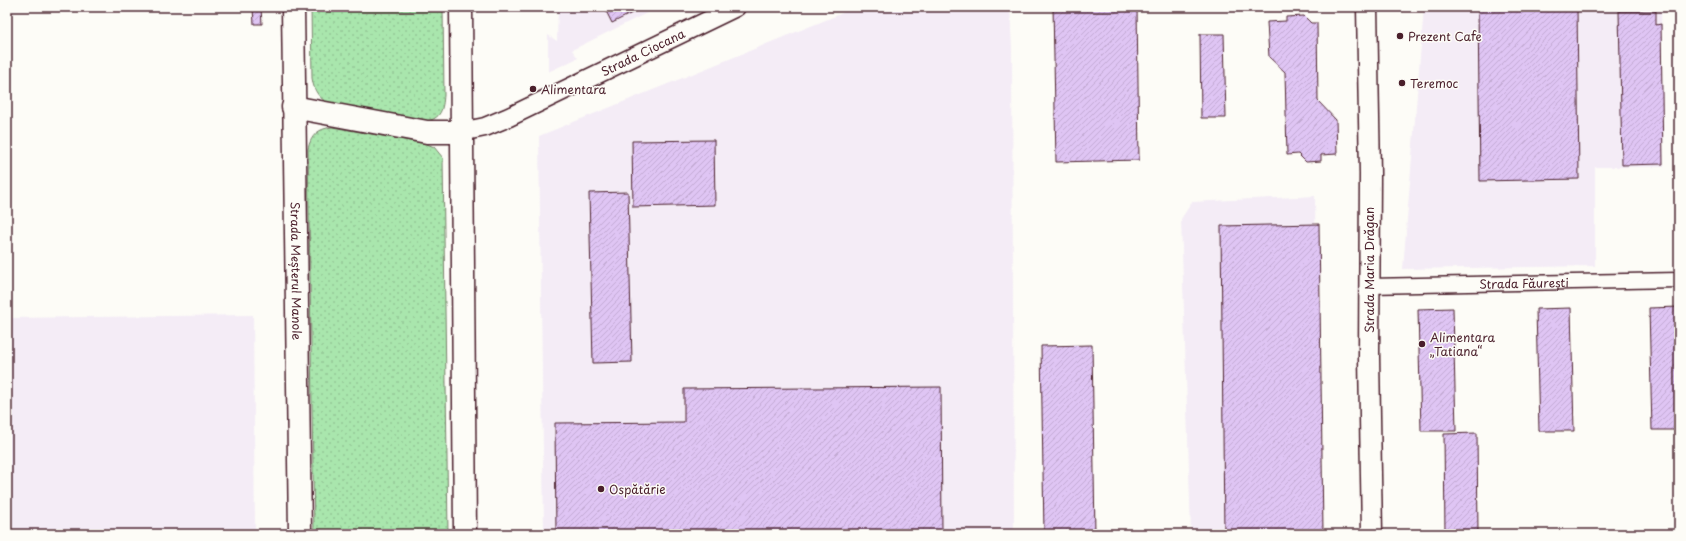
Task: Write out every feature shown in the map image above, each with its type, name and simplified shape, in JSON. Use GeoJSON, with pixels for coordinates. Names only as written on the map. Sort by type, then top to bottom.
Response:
{"type":"FeatureCollection","features":[{"type":"Feature","properties":{"kind":"main road","name":"Strada Meșterul Manole"},"geometry":{"type":"LineString","coordinates":[[293,7],[300,534]]}},
{"type":"Feature","properties":{"kind":"main road"},"geometry":{"type":"LineString","coordinates":[[461,7],[465,534]]}},
{"type":"Feature","properties":{"kind":"main road","name":"Strada Maria Drăgan"},"geometry":{"type":"LineString","coordinates":[[1367,7],[1370,174],[1369,286],[1372,534]]}},
{"type":"Feature","properties":{"kind":"main road"},"geometry":{"type":"LineString","coordinates":[[294,107],[427,132],[461,132]]}},
{"type":"Feature","properties":{"kind":"street","name":"Strada Ciocana"},"geometry":{"type":"LineString","coordinates":[[461,132],[485,127],[509,117],[736,7]]}},
{"type":"Feature","properties":{"kind":"street","name":"Strada Făurești"},"geometry":{"type":"LineString","coordinates":[[1369,286],[1679,280]]}},
{"type":"Feature","properties":{"kind":"shaded area"},"geometry":{"type":"Polygon","coordinates":[[[558,7],[659,7],[572,50],[578,58],[548,72],[548,35],[557,41],[558,7]]]}},
{"type":"Feature","properties":{"kind":"shaded area"},"geometry":{"type":"Polygon","coordinates":[[[854,7],[1010,7],[1012,48],[1014,534],[544,534],[539,136],[838,15],[854,7]]]}},
{"type":"Feature","properties":{"kind":"shaded area"},"geometry":{"type":"Polygon","coordinates":[[[1424,7],[1661,7],[1664,167],[1595,167],[1595,266],[1403,269],[1424,7]]]}},
{"type":"Feature","properties":{"kind":"shaded area"},"geometry":{"type":"Polygon","coordinates":[[[1315,196],[1319,534],[1191,534],[1181,219],[1192,202],[1315,196]]]}},
{"type":"Feature","properties":{"kind":"shaded area"},"geometry":{"type":"Polygon","coordinates":[[[253,315],[255,534],[7,534],[7,318],[253,315]]]}},
{"type":"Feature","properties":{"kind":"green space"},"geometry":{"type":"Polygon","coordinates":[[[311,7],[443,7],[444,95],[442,109],[438,116],[426,121],[331,105],[323,100],[314,87],[312,78],[311,7]]]}},
{"type":"Feature","properties":{"kind":"green space"},"geometry":{"type":"Polygon","coordinates":[[[332,127],[427,144],[434,147],[443,158],[448,534],[314,534],[308,149],[313,136],[323,129],[332,127]]]}},
{"type":"Feature","properties":{"kind":"building"},"geometry":{"type":"Polygon","coordinates":[[[604,7],[644,7],[612,23],[604,7]]]}},
{"type":"Feature","properties":{"kind":"building"},"geometry":{"type":"Polygon","coordinates":[[[1053,7],[1137,7],[1139,160],[1056,162],[1053,7]]]}},
{"type":"Feature","properties":{"kind":"building"},"geometry":{"type":"Polygon","coordinates":[[[1478,7],[1577,7],[1579,179],[1480,181],[1478,7]]]}},
{"type":"Feature","properties":{"kind":"building"},"geometry":{"type":"Polygon","coordinates":[[[253,8],[261,8],[262,24],[254,24],[253,8]]]}},
{"type":"Feature","properties":{"kind":"building"},"geometry":{"type":"Polygon","coordinates":[[[1619,11],[1656,11],[1656,25],[1661,24],[1663,164],[1622,165],[1619,11]]]}},
{"type":"Feature","properties":{"kind":"building"},"geometry":{"type":"Polygon","coordinates":[[[1304,16],[1311,23],[1317,23],[1318,101],[1336,120],[1337,154],[1321,155],[1321,161],[1306,162],[1298,154],[1287,155],[1285,72],[1269,57],[1267,22],[1286,21],[1286,17],[1304,16]]]}},
{"type":"Feature","properties":{"kind":"building"},"geometry":{"type":"Polygon","coordinates":[[[1200,34],[1224,34],[1226,118],[1201,118],[1200,34]]]}},
{"type":"Feature","properties":{"kind":"building"},"geometry":{"type":"Polygon","coordinates":[[[714,140],[715,205],[633,207],[632,141],[714,140]]]}},
{"type":"Feature","properties":{"kind":"building"},"geometry":{"type":"Polygon","coordinates":[[[628,192],[632,362],[593,363],[589,193],[628,192]]]}},
{"type":"Feature","properties":{"kind":"building"},"geometry":{"type":"Polygon","coordinates":[[[1319,224],[1323,534],[1224,534],[1221,226],[1319,224]]]}},
{"type":"Feature","properties":{"kind":"building"},"geometry":{"type":"Polygon","coordinates":[[[1679,307],[1679,430],[1652,430],[1649,308],[1679,307]]]}},
{"type":"Feature","properties":{"kind":"building"},"geometry":{"type":"Polygon","coordinates":[[[1453,308],[1456,431],[1421,431],[1418,309],[1453,308]]]}},
{"type":"Feature","properties":{"kind":"building"},"geometry":{"type":"Polygon","coordinates":[[[1571,308],[1574,431],[1539,431],[1536,309],[1571,308]]]}},
{"type":"Feature","properties":{"kind":"building"},"geometry":{"type":"Polygon","coordinates":[[[1092,345],[1095,534],[1044,534],[1041,346],[1092,345]]]}},
{"type":"Feature","properties":{"kind":"building"},"geometry":{"type":"Polygon","coordinates":[[[941,387],[942,534],[556,534],[555,423],[684,422],[684,389],[941,387]]]}},
{"type":"Feature","properties":{"kind":"building"},"geometry":{"type":"Polygon","coordinates":[[[1676,431],[1679,431],[1679,534],[1678,534],[1676,431]]]}},
{"type":"Feature","properties":{"kind":"building"},"geometry":{"type":"Polygon","coordinates":[[[1477,433],[1478,534],[1445,534],[1444,434],[1477,433]]]}},
{"type":"Feature","properties":{"kind":"place","name":"Prezent Cafe"},"geometry":{"type":"Point","coordinates":[1400,36]}},
{"type":"Feature","properties":{"kind":"place","name":"Teremoc"},"geometry":{"type":"Point","coordinates":[1402,83]}},
{"type":"Feature","properties":{"kind":"place","name":"Alimentara"},"geometry":{"type":"Point","coordinates":[533,89]}},
{"type":"Feature","properties":{"kind":"place","name":"Alimentara „Tatiana“"},"geometry":{"type":"Point","coordinates":[1422,344]}},
{"type":"Feature","properties":{"kind":"place","name":"Ospătărie"},"geometry":{"type":"Point","coordinates":[601,489]}}]}
